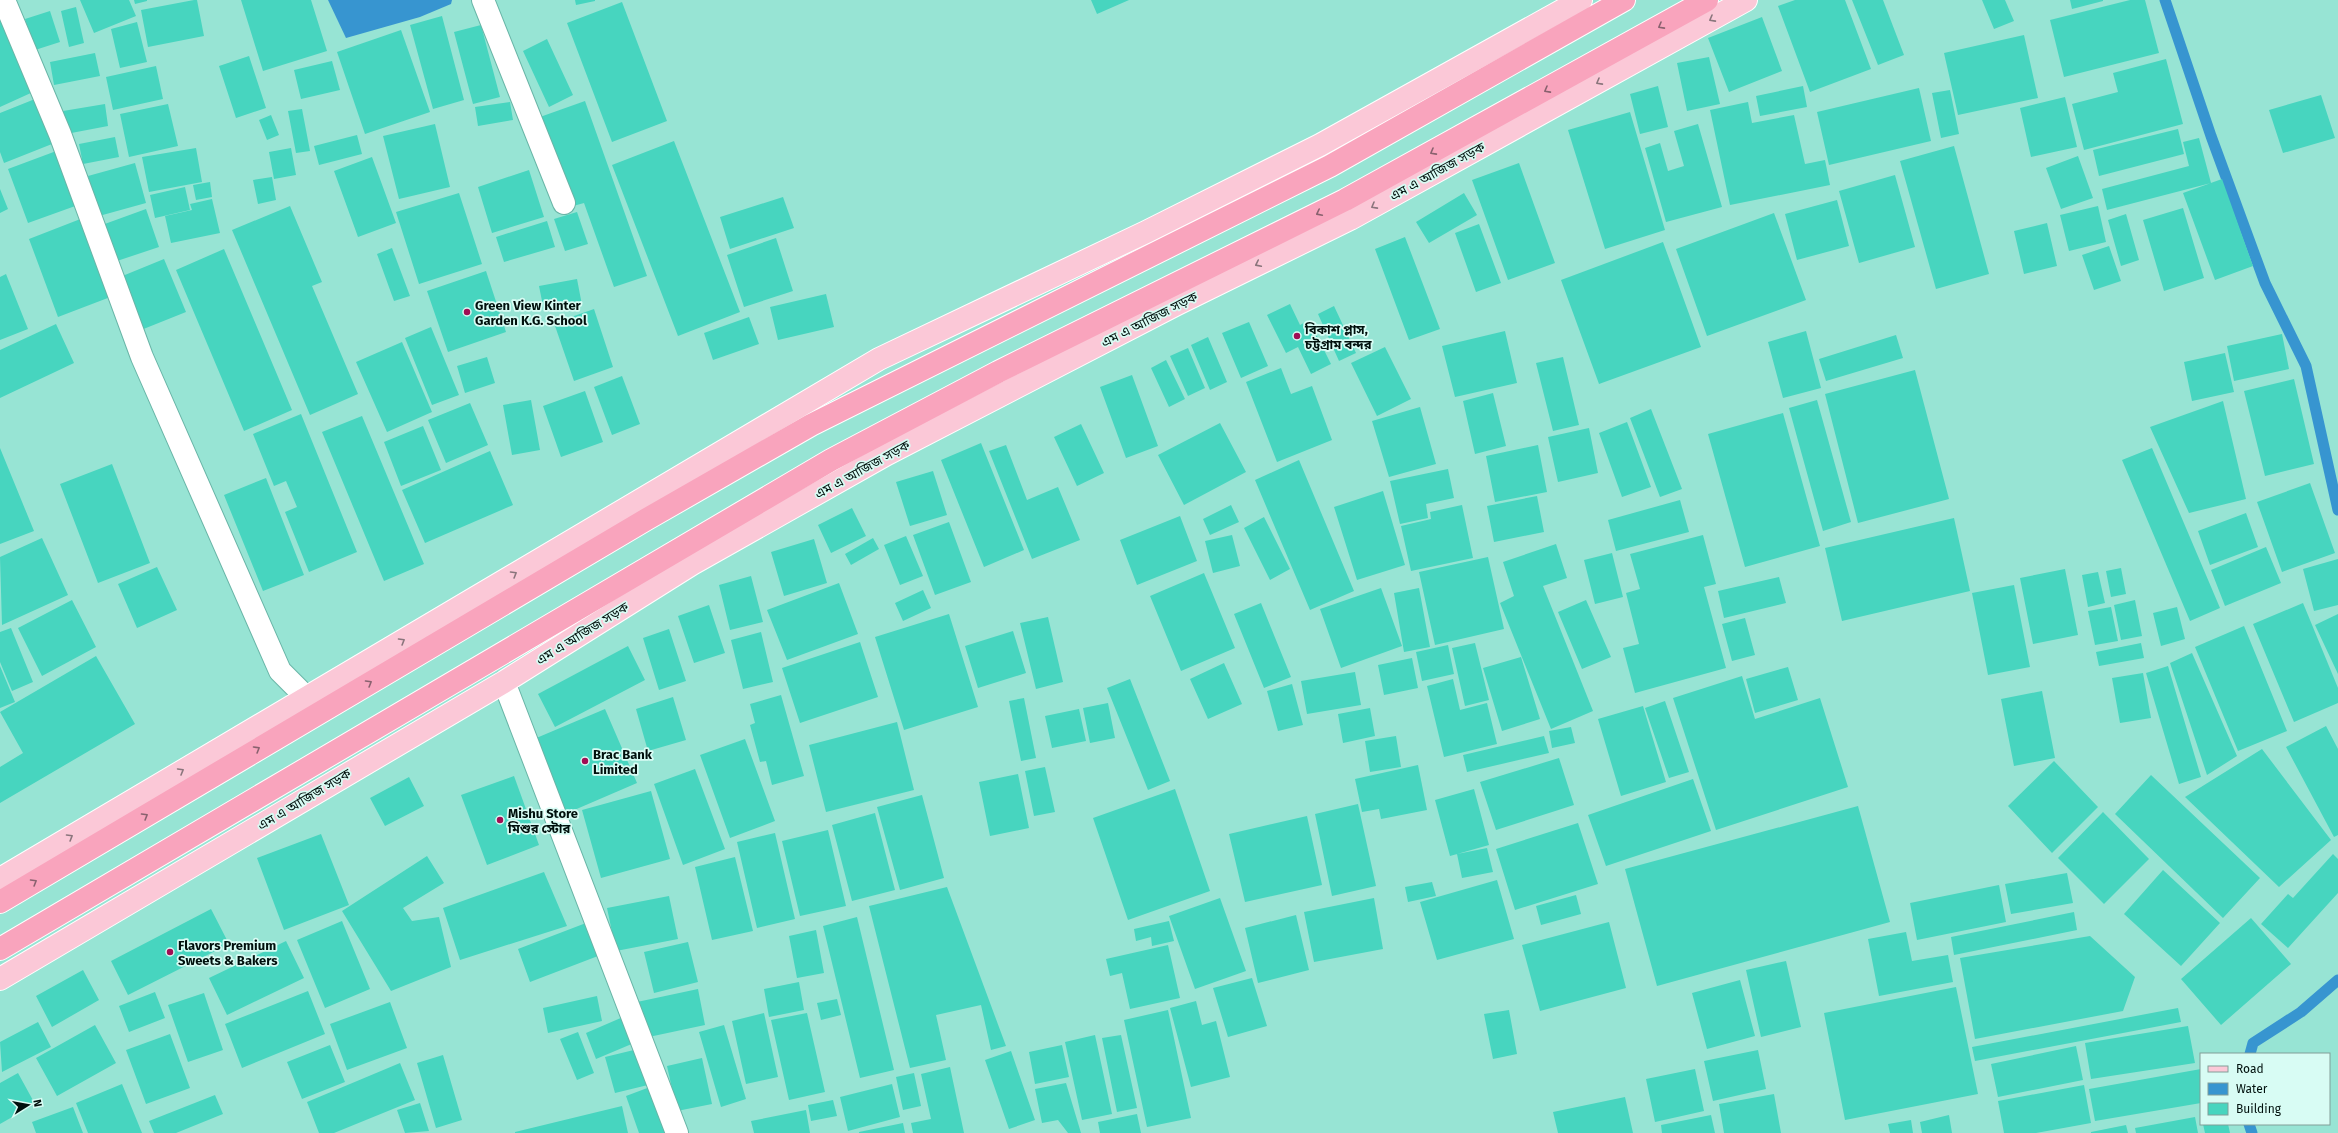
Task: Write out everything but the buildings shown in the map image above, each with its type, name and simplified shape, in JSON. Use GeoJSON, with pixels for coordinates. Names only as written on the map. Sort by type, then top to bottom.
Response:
{"type":"FeatureCollection","features":[{"type":"Feature","properties":{"kind":"highway"},"geometry":{"type":"LineString","coordinates":[[0,902],[647,519],[811,425],[1330,166],[1624,0]]}},
{"type":"Feature","properties":{"kind":"highway"},"geometry":{"type":"LineString","coordinates":[[0,949],[831,460],[998,372],[1345,200],[1707,0]]}},
{"type":"Feature","properties":{"kind":"main road"},"geometry":{"type":"LineString","coordinates":[[0,879],[879,359],[1146,232],[1320,145],[1581,0]]}},
{"type":"Feature","properties":{"kind":"main road","name":"এম এ আজিজ সড়ক"},"geometry":{"type":"LineString","coordinates":[[0,979],[504,682],[692,564],[887,454],[1177,304],[1350,219],[1746,0]]}},
{"type":"Feature","properties":{"kind":"street"},"geometry":{"type":"LineString","coordinates":[[4,0],[60,134],[142,357],[280,671],[306,697]]}},
{"type":"Feature","properties":{"kind":"street"},"geometry":{"type":"LineString","coordinates":[[483,0],[564,203]]}},
{"type":"Feature","properties":{"kind":"street"},"geometry":{"type":"LineString","coordinates":[[504,682],[677,1133]]}},
{"type":"Feature","properties":{"kind":"water"},"geometry":{"type":"Polygon","coordinates":[[[328,0],[452,0],[451,4],[420,17],[346,38],[328,0]]]}},
{"type":"Feature","properties":{"kind":"waterway"},"geometry":{"type":"LineString","coordinates":[[2165,0],[2211,136],[2265,283],[2306,366],[2338,510]]}},
{"type":"Feature","properties":{"kind":"waterway"},"geometry":{"type":"LineString","coordinates":[[2250,1053],[2253,1043],[2301,1012],[2338,980]]}},
{"type":"Feature","properties":{"kind":"waterway"},"geometry":{"type":"LineString","coordinates":[[2249,1125],[2252,1133]]}},
{"type":"Feature","properties":{"kind":"place","name":"Green View Kinter Garden K.G. School"},"geometry":{"type":"Point","coordinates":[467,312]}},
{"type":"Feature","properties":{"kind":"place","name":"বিকাশ প্লাস, চট্টগ্রাম বন্দর"},"geometry":{"type":"Point","coordinates":[1297,336]}},
{"type":"Feature","properties":{"kind":"place","name":"Brac Bank Limited"},"geometry":{"type":"Point","coordinates":[585,761]}},
{"type":"Feature","properties":{"kind":"place","name":"Mishu Store মিশুর স্টোর"},"geometry":{"type":"Point","coordinates":[500,820]}},
{"type":"Feature","properties":{"kind":"place","name":"Flavors Premium Sweets & Bakers"},"geometry":{"type":"Point","coordinates":[170,952]}}]}
